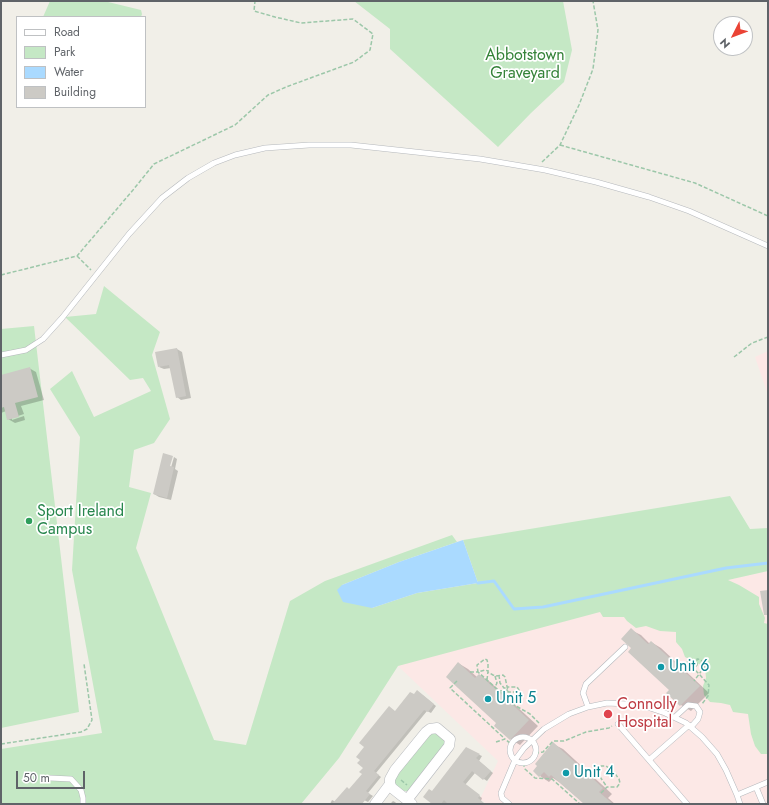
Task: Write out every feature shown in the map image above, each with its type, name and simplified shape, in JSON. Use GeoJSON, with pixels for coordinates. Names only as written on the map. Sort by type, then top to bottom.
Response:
{"type":"FeatureCollection","features":[{"type":"Feature","properties":{"kind":"street"},"geometry":{"type":"LineString","coordinates":[[375,804],[390,784],[393,774],[421,737],[430,729],[437,728],[448,737],[451,742],[449,746],[414,791],[410,802],[392,788],[390,784]]}},
{"type":"Feature","properties":{"kind":"lane"},"geometry":{"type":"LineString","coordinates":[[1,355],[26,350],[43,339],[62,318],[129,234],[162,198],[188,178],[214,164],[235,155],[265,148],[301,145],[350,145],[480,159],[534,169],[596,182],[649,197],[689,211],[768,246]]}},
{"type":"Feature","properties":{"kind":"lane"},"geometry":{"type":"LineString","coordinates":[[588,707],[583,693],[586,684],[625,647]]}},
{"type":"Feature","properties":{"kind":"lane"},"geometry":{"type":"LineString","coordinates":[[509,804],[502,798],[501,793],[514,760],[532,741],[544,729],[569,714],[588,707],[607,703],[637,705],[657,710],[675,717],[690,726],[706,741],[716,754],[726,770],[740,804]]}},
{"type":"Feature","properties":{"kind":"lane"},"geometry":{"type":"LineString","coordinates":[[649,760],[690,726],[699,716],[700,712],[696,706],[688,705],[675,717]]}},
{"type":"Feature","properties":{"kind":"lane"},"geometry":{"type":"LineString","coordinates":[[618,724],[687,804]]}},
{"type":"Feature","properties":{"kind":"lane"},"geometry":{"type":"LineString","coordinates":[[524,737],[532,741],[534,744],[535,753],[531,760],[523,763],[514,760],[510,753],[512,744],[516,739],[524,737]]}},
{"type":"Feature","properties":{"kind":"lane"},"geometry":{"type":"LineString","coordinates":[[50,778],[71,780],[81,790],[83,798],[82,804]]}},
{"type":"Feature","properties":{"kind":"lane"},"geometry":{"type":"LineString","coordinates":[[737,795],[768,782]]}},
{"type":"Feature","properties":{"kind":"lane"},"geometry":{"type":"LineString","coordinates":[[756,787],[763,804]]}},
{"type":"Feature","properties":{"kind":"path"},"geometry":{"type":"LineString","coordinates":[[1,274],[77,256],[154,164],[235,125],[268,95],[354,62],[370,50],[373,34],[353,19],[301,23],[275,18],[254,11],[255,1]]}},
{"type":"Feature","properties":{"kind":"path"},"geometry":{"type":"LineString","coordinates":[[534,169],[560,145],[579,105],[593,69],[598,30],[593,1]]}},
{"type":"Feature","properties":{"kind":"path"},"geometry":{"type":"LineString","coordinates":[[560,145],[695,183],[768,216]]}},
{"type":"Feature","properties":{"kind":"path"},"geometry":{"type":"LineString","coordinates":[[77,256],[96,275]]}},
{"type":"Feature","properties":{"kind":"path"},"geometry":{"type":"LineString","coordinates":[[734,357],[752,343],[768,337]]}},
{"type":"Feature","properties":{"kind":"path"},"geometry":{"type":"LineString","coordinates":[[487,680],[488,664],[487,660],[485,659],[477,665],[478,672],[512,703],[536,719],[544,729]]}},
{"type":"Feature","properties":{"kind":"path"},"geometry":{"type":"LineString","coordinates":[[694,681],[700,675],[705,667],[702,661],[697,659],[696,666],[691,660],[687,662],[700,675],[708,685],[709,691],[708,696],[698,708]]}},
{"type":"Feature","properties":{"kind":"path"},"geometry":{"type":"LineString","coordinates":[[1,744],[81,732],[87,729],[92,720],[84,664]]}},
{"type":"Feature","properties":{"kind":"path"},"geometry":{"type":"LineString","coordinates":[[470,672],[485,670],[495,676],[503,675],[505,677],[507,688]]}},
{"type":"Feature","properties":{"kind":"path"},"geometry":{"type":"LineString","coordinates":[[499,675],[500,683],[504,688],[507,688],[510,692],[516,692]]}},
{"type":"Feature","properties":{"kind":"path"},"geometry":{"type":"LineString","coordinates":[[495,676],[497,683],[495,687]]}},
{"type":"Feature","properties":{"kind":"path"},"geometry":{"type":"LineString","coordinates":[[457,681],[450,688],[512,744]]}},
{"type":"Feature","properties":{"kind":"path"},"geometry":{"type":"LineString","coordinates":[[500,692],[507,688],[517,687],[519,690],[516,692],[517,697],[512,703]]}},
{"type":"Feature","properties":{"kind":"path"},"geometry":{"type":"LineString","coordinates":[[535,753],[543,752],[553,741],[564,741],[589,731],[609,728],[615,723],[617,726],[618,724]]}},
{"type":"Feature","properties":{"kind":"path"},"geometry":{"type":"LineString","coordinates":[[496,742],[505,738]]}},
{"type":"Feature","properties":{"kind":"path"},"geometry":{"type":"LineString","coordinates":[[523,763],[525,769],[535,778],[552,779],[580,804]]}},
{"type":"Feature","properties":{"kind":"path"},"geometry":{"type":"LineString","coordinates":[[601,793],[607,787],[617,787],[620,785],[619,779],[613,771],[606,766],[599,766],[596,771],[607,787]]}},
{"type":"Feature","properties":{"kind":"path"},"geometry":{"type":"LineString","coordinates":[[393,774],[414,791]]}},
{"type":"Feature","properties":{"kind":"shaded area"},"geometry":{"type":"Polygon","coordinates":[[[768,351],[768,395],[755,357],[768,351]]]}},
{"type":"Feature","properties":{"kind":"shaded area","name":"Connolly Hospital"},"geometry":{"type":"Polygon","coordinates":[[[768,571],[768,804],[487,804],[480,799],[498,761],[398,666],[471,635],[768,571]]]}},
{"type":"Feature","properties":{"kind":"green space"},"geometry":{"type":"Polygon","coordinates":[[[50,1],[104,1],[141,10],[142,14],[141,16],[43,16],[50,1]]]}},
{"type":"Feature","properties":{"kind":"green space","name":"Abbotstown Graveyard"},"geometry":{"type":"Polygon","coordinates":[[[354,1],[563,1],[572,50],[564,82],[498,147],[390,49],[390,29],[354,1]]]}},
{"type":"Feature","properties":{"kind":"green space"},"geometry":{"type":"Polygon","coordinates":[[[104,286],[160,332],[152,355],[170,419],[154,443],[134,450],[129,487],[151,493],[136,548],[214,740],[246,745],[290,601],[325,581],[452,535],[457,542],[399,562],[342,585],[372,608],[417,593],[478,583],[463,540],[730,496],[750,529],[768,528],[768,571],[728,580],[759,597],[759,604],[765,618],[764,623],[768,624],[768,754],[761,754],[755,746],[751,734],[748,714],[733,712],[730,705],[710,702],[704,695],[703,686],[706,678],[705,667],[685,657],[682,649],[676,642],[676,632],[660,631],[646,626],[636,628],[624,617],[603,617],[600,612],[398,666],[339,758],[301,804],[1,804],[1,749],[102,733],[72,570],[80,437],[50,389],[72,371],[94,417],[151,391],[143,378],[130,380],[65,317],[96,314],[104,286]]]}},
{"type":"Feature","properties":{"kind":"green space","name":"Sport Ireland Campus"},"geometry":{"type":"Polygon","coordinates":[[[34,326],[79,712],[1,728],[1,329],[34,326]]]}},
{"type":"Feature","properties":{"kind":"green space"},"geometry":{"type":"Polygon","coordinates":[[[430,733],[438,733],[444,738],[446,743],[409,791],[402,791],[394,783],[395,777],[430,733]]]}},
{"type":"Feature","properties":{"kind":"water"},"geometry":{"type":"Polygon","coordinates":[[[463,540],[478,583],[417,593],[372,608],[343,602],[337,590],[342,585],[399,562],[463,540]]]}},
{"type":"Feature","properties":{"kind":"building"},"geometry":{"type":"Polygon","coordinates":[[[177,348],[186,396],[176,398],[169,365],[158,367],[155,352],[177,348]]]}},
{"type":"Feature","properties":{"kind":"building"},"geometry":{"type":"Polygon","coordinates":[[[30,367],[38,397],[15,403],[19,417],[7,420],[4,407],[1,408],[1,375],[30,367]]]}},
{"type":"Feature","properties":{"kind":"building"},"geometry":{"type":"Polygon","coordinates":[[[163,453],[173,456],[170,466],[174,467],[167,498],[153,494],[163,453]]]}},
{"type":"Feature","properties":{"kind":"building"},"geometry":{"type":"Polygon","coordinates":[[[768,590],[768,615],[764,615],[760,591],[768,590]]]}},
{"type":"Feature","properties":{"kind":"building","name":"Unit 6"},"geometry":{"type":"Polygon","coordinates":[[[631,628],[648,644],[651,641],[700,686],[680,706],[666,693],[669,690],[628,652],[631,648],[621,639],[631,628]]]}},
{"type":"Feature","properties":{"kind":"building","name":"Unit 5"},"geometry":{"type":"Polygon","coordinates":[[[458,662],[475,678],[479,674],[529,720],[510,740],[494,726],[496,723],[446,677],[458,662]]]}},
{"type":"Feature","properties":{"kind":"building"},"geometry":{"type":"Polygon","coordinates":[[[417,690],[434,704],[428,712],[424,710],[374,771],[379,775],[366,791],[370,794],[362,804],[332,804],[347,787],[349,789],[362,774],[359,772],[363,768],[357,763],[360,760],[356,757],[364,747],[359,743],[389,706],[395,711],[410,692],[414,694],[417,690]]]}},
{"type":"Feature","properties":{"kind":"building","name":"Unit 4"},"geometry":{"type":"Polygon","coordinates":[[[553,742],[603,788],[599,792],[613,804],[584,804],[551,775],[549,777],[544,772],[539,777],[533,771],[537,766],[535,764],[553,742]]]}},
{"type":"Feature","properties":{"kind":"building"},"geometry":{"type":"Polygon","coordinates":[[[466,747],[480,754],[476,758],[491,771],[483,780],[472,771],[463,782],[480,795],[478,798],[485,804],[448,804],[444,800],[441,804],[432,804],[423,797],[429,789],[432,791],[466,747]]]}},
{"type":"Feature","properties":{"kind":"waterway"},"geometry":{"type":"LineString","coordinates":[[478,583],[494,581],[514,609],[543,607],[726,568],[768,563]]}},
{"type":"Feature","properties":{"kind":"place","name":"Sport Ireland Campus"},"geometry":{"type":"Point","coordinates":[29,521]}},
{"type":"Feature","properties":{"kind":"place","name":"Unit 6"},"geometry":{"type":"Point","coordinates":[661,667]}},
{"type":"Feature","properties":{"kind":"place","name":"Unit 5"},"geometry":{"type":"Point","coordinates":[488,699]}},
{"type":"Feature","properties":{"kind":"place","name":"Connolly Hospital"},"geometry":{"type":"Point","coordinates":[608,714]}},
{"type":"Feature","properties":{"kind":"place","name":"Unit 4"},"geometry":{"type":"Point","coordinates":[566,773]}}]}
